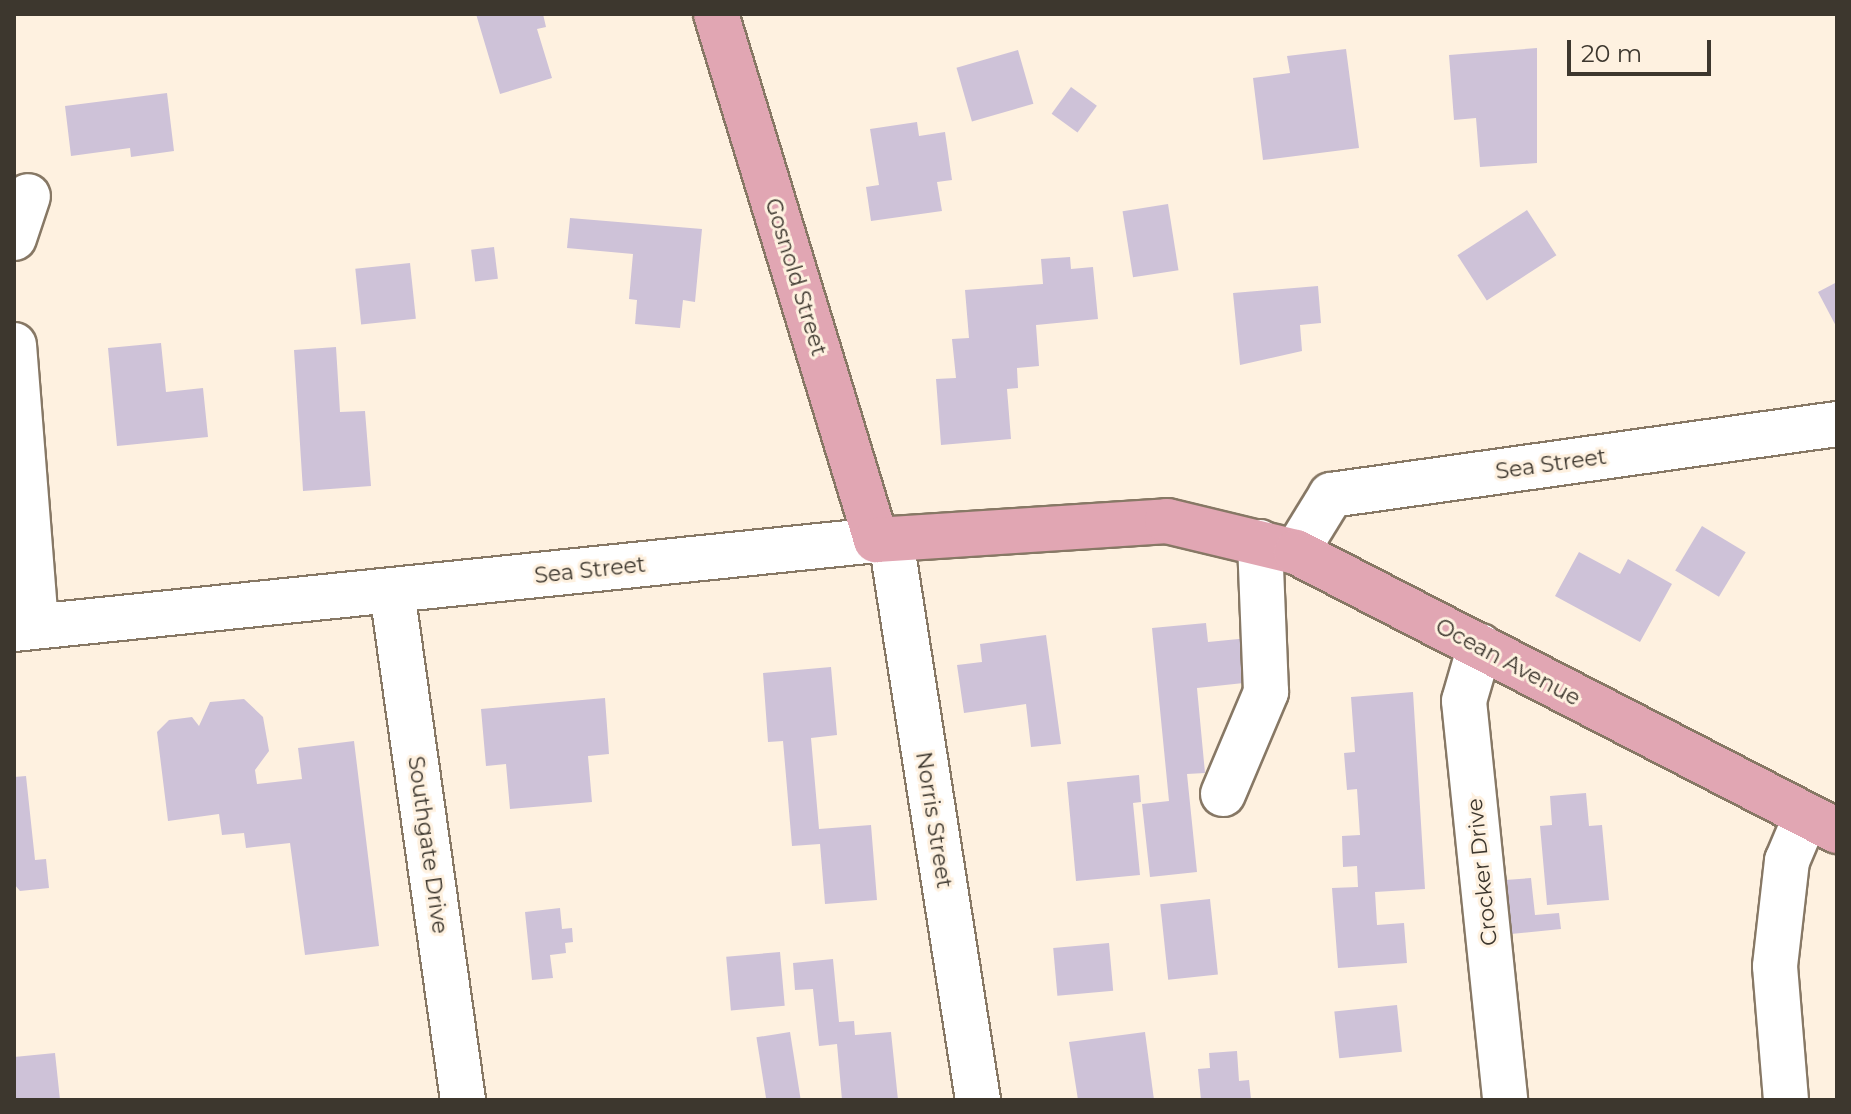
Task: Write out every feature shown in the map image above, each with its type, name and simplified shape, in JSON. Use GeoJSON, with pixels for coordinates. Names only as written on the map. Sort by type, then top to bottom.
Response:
{"type":"FeatureCollection","features":[{"type":"Feature","properties":{"kind":"main road","name":"Gosnold Street"},"geometry":{"type":"LineString","coordinates":[[716,14],[884,540]]}},
{"type":"Feature","properties":{"kind":"main road","name":"Sea Street"},"geometry":{"type":"LineString","coordinates":[[884,540],[1070,523],[1167,521]]}},
{"type":"Feature","properties":{"kind":"main road","name":"Ocean Avenue"},"geometry":{"type":"LineString","coordinates":[[1167,521],[1278,547],[1480,646],[1822,824]]}},
{"type":"Feature","properties":{"kind":"street"},"geometry":{"type":"LineString","coordinates":[[14,238],[28,196]]}},
{"type":"Feature","properties":{"kind":"street"},"geometry":{"type":"LineString","coordinates":[[14,345],[25,627]]}},
{"type":"Feature","properties":{"kind":"street","name":"Sea Street"},"geometry":{"type":"LineString","coordinates":[[1278,547],[1331,495],[1837,424]]}},
{"type":"Feature","properties":{"kind":"street","name":"Sea Street"},"geometry":{"type":"LineString","coordinates":[[25,627],[884,540]]}},
{"type":"Feature","properties":{"kind":"street","name":"Norris Street"},"geometry":{"type":"LineString","coordinates":[[884,540],[978,1100]]}},
{"type":"Feature","properties":{"kind":"street"},"geometry":{"type":"LineString","coordinates":[[1223,794],[1266,692],[1278,547]]}},
{"type":"Feature","properties":{"kind":"street","name":"Southgate Drive"},"geometry":{"type":"LineString","coordinates":[[392,591],[463,1100]]}},
{"type":"Feature","properties":{"kind":"street","name":"Crocker Drive"},"geometry":{"type":"LineString","coordinates":[[1480,646],[1464,701],[1505,1100]]}},
{"type":"Feature","properties":{"kind":"street"},"geometry":{"type":"LineString","coordinates":[[1786,1100],[1775,966],[1787,861],[1822,824]]}},
{"type":"Feature","properties":{"kind":"building"},"geometry":{"type":"Polygon","coordinates":[[[476,14],[543,14],[546,27],[537,29],[552,78],[500,94],[476,14]]]}},
{"type":"Feature","properties":{"kind":"building"},"geometry":{"type":"Polygon","coordinates":[[[1537,48],[1537,163],[1480,167],[1476,118],[1454,120],[1449,55],[1537,48]]]}},
{"type":"Feature","properties":{"kind":"building"},"geometry":{"type":"Polygon","coordinates":[[[1346,49],[1359,148],[1263,160],[1253,78],[1290,73],[1287,56],[1346,49]]]}},
{"type":"Feature","properties":{"kind":"building"},"geometry":{"type":"Polygon","coordinates":[[[1018,50],[1033,104],[972,121],[956,68],[1018,50]]]}},
{"type":"Feature","properties":{"kind":"building"},"geometry":{"type":"Polygon","coordinates":[[[1071,87],[1097,106],[1077,133],[1052,114],[1071,87]]]}},
{"type":"Feature","properties":{"kind":"building"},"geometry":{"type":"Polygon","coordinates":[[[167,93],[174,151],[131,157],[130,148],[71,156],[65,106],[167,93]]]}},
{"type":"Feature","properties":{"kind":"building"},"geometry":{"type":"Polygon","coordinates":[[[917,122],[919,136],[945,132],[952,180],[937,182],[942,211],[871,221],[866,187],[879,185],[870,129],[917,122]]]}},
{"type":"Feature","properties":{"kind":"building"},"geometry":{"type":"Polygon","coordinates":[[[1168,204],[1178,270],[1133,277],[1123,211],[1168,204]]]}},
{"type":"Feature","properties":{"kind":"building"},"geometry":{"type":"Polygon","coordinates":[[[1527,210],[1556,255],[1487,300],[1457,255],[1527,210]]]}},
{"type":"Feature","properties":{"kind":"building"},"geometry":{"type":"Polygon","coordinates":[[[570,218],[702,229],[695,302],[683,300],[680,328],[635,324],[637,300],[629,299],[633,254],[567,248],[570,218]]]}},
{"type":"Feature","properties":{"kind":"building"},"geometry":{"type":"Polygon","coordinates":[[[494,247],[498,279],[475,282],[471,250],[494,247]]]}},
{"type":"Feature","properties":{"kind":"building"},"geometry":{"type":"Polygon","coordinates":[[[1070,257],[1071,269],[1093,267],[1098,319],[1036,325],[1039,366],[1017,368],[1018,388],[1007,389],[1011,439],[941,445],[936,379],[956,378],[952,339],[969,338],[965,290],[1043,284],[1041,259],[1070,257]]]}},
{"type":"Feature","properties":{"kind":"building"},"geometry":{"type":"Polygon","coordinates":[[[410,263],[416,319],[361,324],[355,269],[410,263]]]}},
{"type":"Feature","properties":{"kind":"building"},"geometry":{"type":"Polygon","coordinates":[[[1837,282],[1837,328],[1818,292],[1837,282]]]}},
{"type":"Feature","properties":{"kind":"building"},"geometry":{"type":"Polygon","coordinates":[[[1318,286],[1321,323],[1300,325],[1302,351],[1240,365],[1233,293],[1318,286]]]}},
{"type":"Feature","properties":{"kind":"building"},"geometry":{"type":"Polygon","coordinates":[[[161,343],[166,392],[203,388],[208,437],[117,446],[108,348],[161,343]]]}},
{"type":"Feature","properties":{"kind":"building"},"geometry":{"type":"Polygon","coordinates":[[[336,347],[340,412],[365,411],[371,486],[303,491],[294,350],[336,347]]]}},
{"type":"Feature","properties":{"kind":"building"},"geometry":{"type":"Polygon","coordinates":[[[1702,526],[1746,552],[1719,597],[1675,571],[1702,526]]]}},
{"type":"Feature","properties":{"kind":"building"},"geometry":{"type":"Polygon","coordinates":[[[1579,552],[1620,574],[1628,559],[1672,584],[1640,642],[1555,596],[1579,552]]]}},
{"type":"Feature","properties":{"kind":"building"},"geometry":{"type":"Polygon","coordinates":[[[1206,623],[1208,642],[1249,638],[1253,682],[1197,688],[1205,773],[1187,774],[1197,872],[1150,877],[1142,804],[1169,801],[1152,628],[1206,623]]]}},
{"type":"Feature","properties":{"kind":"building"},"geometry":{"type":"Polygon","coordinates":[[[1046,635],[1061,744],[1031,747],[1026,704],[964,713],[957,665],[982,662],[980,644],[1046,635]]]}},
{"type":"Feature","properties":{"kind":"building"},"geometry":{"type":"Polygon","coordinates":[[[831,667],[837,735],[811,738],[819,829],[871,825],[877,900],[825,904],[820,844],[792,846],[783,741],[768,742],[763,673],[831,667]]]}},
{"type":"Feature","properties":{"kind":"building"},"geometry":{"type":"Polygon","coordinates":[[[1413,692],[1425,889],[1375,892],[1377,925],[1404,923],[1407,963],[1338,968],[1332,888],[1358,887],[1357,866],[1343,867],[1342,836],[1360,835],[1357,789],[1347,790],[1344,753],[1355,752],[1351,697],[1413,692]]]}},
{"type":"Feature","properties":{"kind":"building"},"geometry":{"type":"Polygon","coordinates":[[[605,698],[609,754],[588,756],[592,802],[510,809],[506,764],[486,766],[481,709],[605,698]]]}},
{"type":"Feature","properties":{"kind":"building"},"geometry":{"type":"Polygon","coordinates":[[[244,699],[263,717],[269,751],[255,770],[257,784],[302,779],[298,748],[354,741],[379,946],[305,955],[290,843],[246,848],[244,833],[222,835],[219,814],[168,821],[157,732],[169,720],[192,717],[199,726],[210,702],[244,699]]]}},
{"type":"Feature","properties":{"kind":"building"},"geometry":{"type":"Polygon","coordinates":[[[1139,775],[1141,802],[1133,803],[1140,875],[1076,881],[1067,782],[1139,775]]]}},
{"type":"Feature","properties":{"kind":"building"},"geometry":{"type":"Polygon","coordinates":[[[26,776],[35,860],[46,859],[49,888],[20,891],[14,884],[14,777],[26,776]]]}},
{"type":"Feature","properties":{"kind":"building"},"geometry":{"type":"Polygon","coordinates":[[[1586,793],[1589,826],[1602,825],[1609,900],[1547,905],[1540,826],[1552,825],[1550,796],[1586,793]]]}},
{"type":"Feature","properties":{"kind":"building"},"geometry":{"type":"Polygon","coordinates":[[[1531,878],[1535,915],[1559,913],[1561,929],[1511,934],[1505,880],[1531,878]]]}},
{"type":"Feature","properties":{"kind":"building"},"geometry":{"type":"Polygon","coordinates":[[[1210,899],[1218,975],[1168,980],[1160,904],[1210,899]]]}},
{"type":"Feature","properties":{"kind":"building"},"geometry":{"type":"Polygon","coordinates":[[[560,908],[562,929],[572,928],[573,942],[565,943],[566,953],[550,955],[553,978],[532,980],[525,912],[560,908]]]}},
{"type":"Feature","properties":{"kind":"building"},"geometry":{"type":"Polygon","coordinates":[[[1109,943],[1113,991],[1057,996],[1053,948],[1109,943]]]}},
{"type":"Feature","properties":{"kind":"building"},"geometry":{"type":"Polygon","coordinates":[[[780,952],[785,1006],[731,1011],[726,957],[780,952]]]}},
{"type":"Feature","properties":{"kind":"building"},"geometry":{"type":"Polygon","coordinates":[[[833,959],[839,1022],[854,1021],[855,1035],[891,1032],[898,1100],[842,1100],[837,1044],[819,1046],[813,989],[795,990],[793,963],[833,959]]]}},
{"type":"Feature","properties":{"kind":"building"},"geometry":{"type":"Polygon","coordinates":[[[1397,1005],[1402,1052],[1339,1058],[1334,1012],[1397,1005]]]}},
{"type":"Feature","properties":{"kind":"building"},"geometry":{"type":"Polygon","coordinates":[[[790,1032],[801,1100],[766,1100],[756,1037],[790,1032]]]}},
{"type":"Feature","properties":{"kind":"building"},"geometry":{"type":"Polygon","coordinates":[[[1145,1032],[1154,1100],[1078,1100],[1069,1042],[1145,1032]]]}},
{"type":"Feature","properties":{"kind":"building"},"geometry":{"type":"Polygon","coordinates":[[[1237,1051],[1239,1081],[1249,1080],[1251,1099],[1201,1100],[1198,1069],[1210,1068],[1209,1053],[1237,1051]]]}},
{"type":"Feature","properties":{"kind":"building"},"geometry":{"type":"Polygon","coordinates":[[[55,1053],[60,1100],[14,1100],[14,1057],[55,1053]]]}}]}
